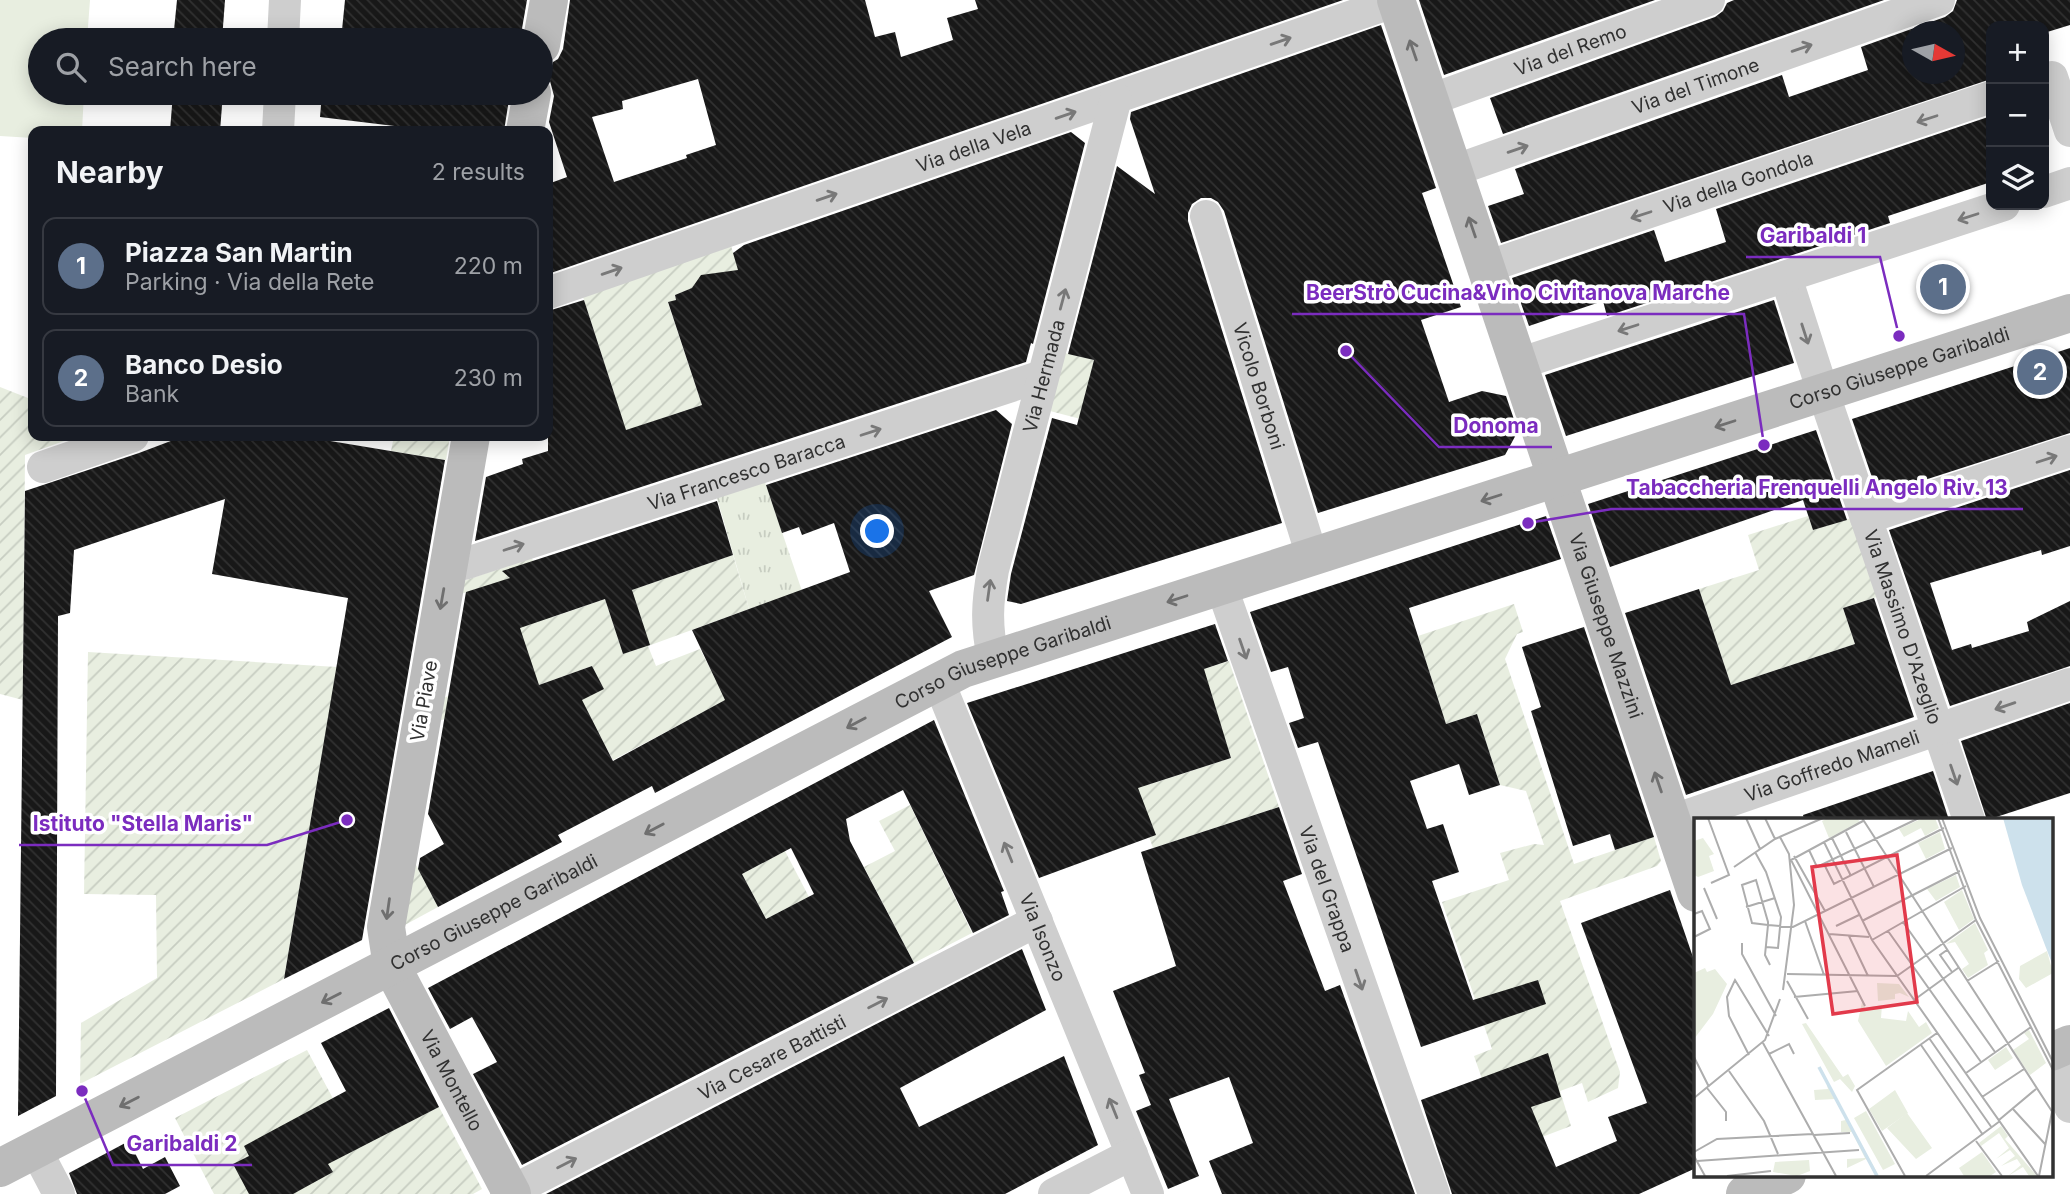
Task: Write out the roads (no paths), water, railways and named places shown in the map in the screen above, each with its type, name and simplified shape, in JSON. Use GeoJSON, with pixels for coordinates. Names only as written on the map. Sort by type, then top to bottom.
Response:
{"type":"FeatureCollection","features":[{"type":"Feature","properties":{"kind":"street"},"geometry":{"type":"LineString","coordinates":[[284,28],[285,0]]}},
{"type":"Feature","properties":{"kind":"street"},"geometry":{"type":"LineString","coordinates":[[544,28],[549,0]]}},
{"type":"Feature","properties":{"kind":"street","name":"Via Giuseppe Mazzini"},"geometry":{"type":"LineString","coordinates":[[1398,0],[1694,887]]}},
{"type":"Feature","properties":{"kind":"street","name":"Via della Vela"},"geometry":{"type":"LineString","coordinates":[[553,291],[1398,0]]}},
{"type":"Feature","properties":{"kind":"street","name":"Via del Remo"},"geometry":{"type":"LineString","coordinates":[[1430,100],[1709,0]]}},
{"type":"Feature","properties":{"kind":"street","name":"Via del Timone"},"geometry":{"type":"LineString","coordinates":[[1454,171],[1939,0]]}},
{"type":"Feature","properties":{"kind":"street"},"geometry":{"type":"LineString","coordinates":[[2055,76],[2070,131]]}},
{"type":"Feature","properties":{"kind":"street","name":"Via Hermada"},"geometry":{"type":"LineString","coordinates":[[993,658],[987,630],[988,595],[1115,98]]}},
{"type":"Feature","properties":{"kind":"street","name":"Via della Gondola"},"geometry":{"type":"LineString","coordinates":[[1486,267],[1986,99]]}},
{"type":"Feature","properties":{"kind":"street"},"geometry":{"type":"LineString","coordinates":[[278,126],[279,105]]}},
{"type":"Feature","properties":{"kind":"street"},"geometry":{"type":"LineString","coordinates":[[527,126],[530,105]]}},
{"type":"Feature","properties":{"kind":"street"},"geometry":{"type":"LineString","coordinates":[[2049,190],[2070,183]]}},
{"type":"Feature","properties":{"kind":"street"},"geometry":{"type":"LineString","coordinates":[[1518,364],[1989,210]]}},
{"type":"Feature","properties":{"kind":"street","name":"Vicolo Borboni"},"geometry":{"type":"LineString","coordinates":[[1206,216],[1312,556]]}},
{"type":"Feature","properties":{"kind":"street","name":"Via Massimo D'Azeglio"},"geometry":{"type":"LineString","coordinates":[[1786,276],[1968,818]]}},
{"type":"Feature","properties":{"kind":"street","name":"Corso Giuseppe Garibaldi"},"geometry":{"type":"LineString","coordinates":[[0,1168],[392,967],[938,680],[993,658],[2070,313]]}},
{"type":"Feature","properties":{"kind":"street","name":"Via Francesco Baracca"},"geometry":{"type":"LineString","coordinates":[[449,562],[464,564],[1042,376]]}},
{"type":"Feature","properties":{"kind":"street"},"geometry":{"type":"LineString","coordinates":[[43,467],[118,441]]}},
{"type":"Feature","properties":{"kind":"street","name":"Via Piave"},"geometry":{"type":"LineString","coordinates":[[392,967],[388,954],[387,913],[470,441]]}},
{"type":"Feature","properties":{"kind":"street"},"geometry":{"type":"LineString","coordinates":[[1866,518],[2070,451]]}},
{"type":"Feature","properties":{"kind":"street","name":"Via del Grappa"},"geometry":{"type":"LineString","coordinates":[[1221,585],[1434,1194]]}},
{"type":"Feature","properties":{"kind":"street","name":"Via Isonzo"},"geometry":{"type":"LineString","coordinates":[[938,680],[1148,1194]]}},
{"type":"Feature","properties":{"kind":"street","name":"Via Goffredo Mameli"},"geometry":{"type":"LineString","coordinates":[[1671,821],[2070,684]]}},
{"type":"Feature","properties":{"kind":"street","name":"Via Cesare Battisti"},"geometry":{"type":"LineString","coordinates":[[510,1193],[1037,921]]}},
{"type":"Feature","properties":{"kind":"street","name":"Via Montello"},"geometry":{"type":"LineString","coordinates":[[392,967],[510,1193]]}},
{"type":"Feature","properties":{"kind":"street"},"geometry":{"type":"LineString","coordinates":[[2052,1053],[2070,1044]]}},
{"type":"Feature","properties":{"kind":"street"},"geometry":{"type":"LineString","coordinates":[[2052,1057],[2070,1107]]}},
{"type":"Feature","properties":{"kind":"street"},"geometry":{"type":"LineString","coordinates":[[36,1150],[59,1194]]}},
{"type":"Feature","properties":{"kind":"street"},"geometry":{"type":"LineString","coordinates":[[1054,1194],[1132,1154]]}},
{"type":"Feature","properties":{"kind":"street"},"geometry":{"type":"LineString","coordinates":[[1745,1194],[1786,1176]]}},
{"type":"Feature","properties":{"kind":"street"},"geometry":{"type":"LineString","coordinates":[[1788,1176],[1796,1194]]}},
{"type":"Feature","properties":{"kind":"place","name":"Piazza San Martin"},"geometry":{"type":"Point","coordinates":[1943,287]}},
{"type":"Feature","properties":{"kind":"place","name":"Garibaldi 1"},"geometry":{"type":"Point","coordinates":[1899,336]}},
{"type":"Feature","properties":{"kind":"place","name":"Donoma"},"geometry":{"type":"Point","coordinates":[1346,351]}},
{"type":"Feature","properties":{"kind":"place","name":"Banco Desio"},"geometry":{"type":"Point","coordinates":[2040,372]}},
{"type":"Feature","properties":{"kind":"place","name":"BeerStrò Cucina&Vino Civitanova Marche"},"geometry":{"type":"Point","coordinates":[1764,445]}},
{"type":"Feature","properties":{"kind":"place","name":"Tabaccheria Frenquelli Angelo Riv. 13"},"geometry":{"type":"Point","coordinates":[1528,523]}},
{"type":"Feature","properties":{"kind":"place","name":"Istituto \"Stella Maris\""},"geometry":{"type":"Point","coordinates":[347,820]}},
{"type":"Feature","properties":{"kind":"place","name":"Garibaldi 2"},"geometry":{"type":"Point","coordinates":[82,1091]}}]}
